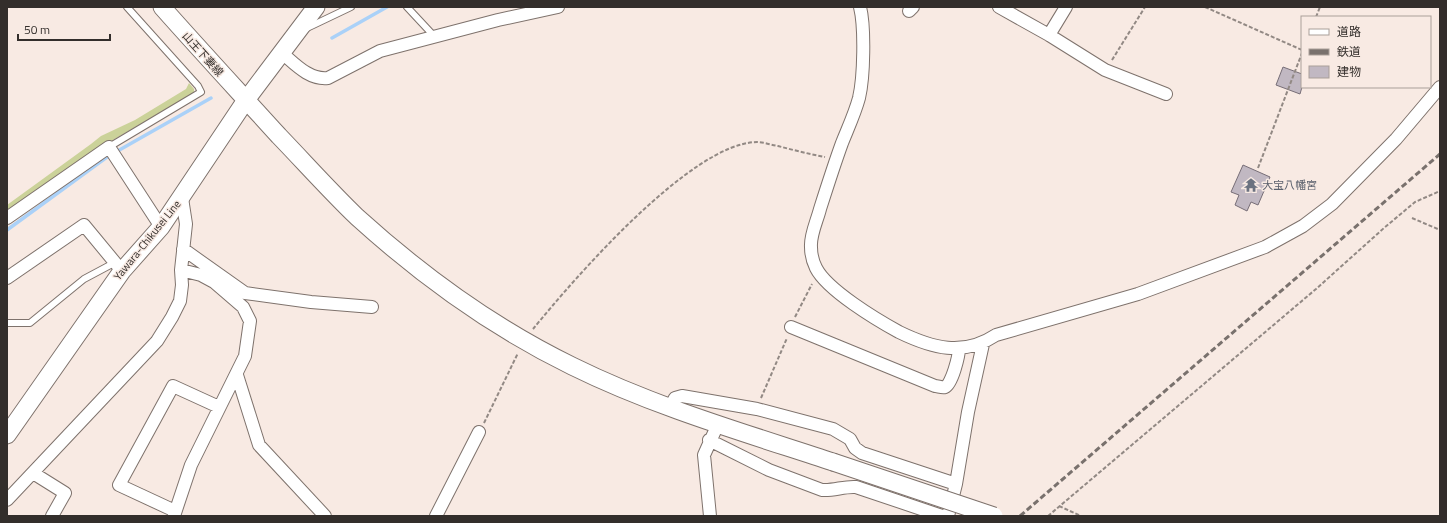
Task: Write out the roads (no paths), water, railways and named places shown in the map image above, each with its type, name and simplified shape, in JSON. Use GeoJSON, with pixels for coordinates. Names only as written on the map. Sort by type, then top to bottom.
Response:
{"type":"FeatureCollection","features":[{"type":"Feature","properties":{"kind":"street","name":"山王下妻線"},"geometry":{"type":"LineString","coordinates":[[162,7],[246,100],[357,217],[400,254],[473,308],[524,340],[571,366],[630,392],[670,407],[994,516]]}},
{"type":"Feature","properties":{"kind":"street","name":"Yawara-Chikusei Line"},"geometry":{"type":"LineString","coordinates":[[7,435],[118,267],[161,227],[182,198],[246,100],[316,7]]}},
{"type":"Feature","properties":{"kind":"street"},"geometry":{"type":"LineString","coordinates":[[282,53],[309,74],[319,79],[328,78],[380,51],[434,36],[558,7]]}},
{"type":"Feature","properties":{"kind":"street"},"geometry":{"type":"LineString","coordinates":[[860,7],[862,76],[859,98],[836,160],[812,239],[812,258],[819,274],[852,302],[891,328],[930,345],[946,348],[960,348],[983,344],[996,335],[1138,294],[1265,247],[1303,226],[1332,204],[1396,139],[1440,87]]}},
{"type":"Feature","properties":{"kind":"street"},"geometry":{"type":"LineString","coordinates":[[999,7],[1107,71],[1166,94]]}},
{"type":"Feature","properties":{"kind":"street"},"geometry":{"type":"LineString","coordinates":[[1048,35],[1066,7]]}},
{"type":"Feature","properties":{"kind":"street"},"geometry":{"type":"LineString","coordinates":[[7,218],[109,147],[161,227]]}},
{"type":"Feature","properties":{"kind":"street"},"geometry":{"type":"LineString","coordinates":[[7,500],[157,341],[172,317],[180,301],[182,285],[181,270],[186,224],[182,198]]}},
{"type":"Feature","properties":{"kind":"street"},"geometry":{"type":"LineString","coordinates":[[7,278],[84,225],[118,267]]}},
{"type":"Feature","properties":{"kind":"street"},"geometry":{"type":"LineString","coordinates":[[183,249],[245,292],[311,302],[372,307]]}},
{"type":"Feature","properties":{"kind":"street"},"geometry":{"type":"LineString","coordinates":[[181,270],[201,275],[214,282],[243,307],[250,321],[245,356],[237,375],[219,407],[191,465],[174,514],[119,485],[173,386],[219,407]]}},
{"type":"Feature","properties":{"kind":"street"},"geometry":{"type":"LineString","coordinates":[[791,328],[942,387],[948,384],[957,364],[960,348]]}},
{"type":"Feature","properties":{"kind":"street"},"geometry":{"type":"LineString","coordinates":[[948,516],[956,484],[968,412],[983,344]]}},
{"type":"Feature","properties":{"kind":"street"},"geometry":{"type":"LineString","coordinates":[[237,375],[259,445],[325,516]]}},
{"type":"Feature","properties":{"kind":"street"},"geometry":{"type":"LineString","coordinates":[[670,407],[675,398],[682,396],[757,408],[833,429],[850,439],[855,448],[862,453],[956,484]]}},
{"type":"Feature","properties":{"kind":"street"},"geometry":{"type":"LineString","coordinates":[[710,516],[704,455],[709,440],[718,424]]}},
{"type":"Feature","properties":{"kind":"street"},"geometry":{"type":"LineString","coordinates":[[436,516],[479,432]]}},
{"type":"Feature","properties":{"kind":"street"},"geometry":{"type":"LineString","coordinates":[[709,440],[769,470],[822,490],[829,491],[847,486],[856,487],[942,516]]}},
{"type":"Feature","properties":{"kind":"street"},"geometry":{"type":"LineString","coordinates":[[33,473],[65,493],[52,516]]}},
{"type":"Feature","properties":{"kind":"lane"},"geometry":{"type":"LineString","coordinates":[[109,147],[201,92],[198,86],[127,7]]}},
{"type":"Feature","properties":{"kind":"lane"},"geometry":{"type":"LineString","coordinates":[[298,31],[351,7]]}},
{"type":"Feature","properties":{"kind":"lane"},"geometry":{"type":"LineString","coordinates":[[407,7],[434,36]]}},
{"type":"Feature","properties":{"kind":"lane"},"geometry":{"type":"LineString","coordinates":[[7,324],[30,323],[84,279],[118,267]]}},
{"type":"Feature","properties":{"kind":"waterway"},"geometry":{"type":"LineString","coordinates":[[332,38],[387,7]]}},
{"type":"Feature","properties":{"kind":"waterway"},"geometry":{"type":"LineString","coordinates":[[7,230],[107,157],[211,98]]}},
{"type":"Feature","properties":{"kind":"railway"},"geometry":{"type":"LineString","coordinates":[[1020,516],[1440,154]]}},
{"type":"Feature","properties":{"kind":"place","name":"大宝八幡宮"},"geometry":{"type":"Point","coordinates":[1251,185]}}]}
